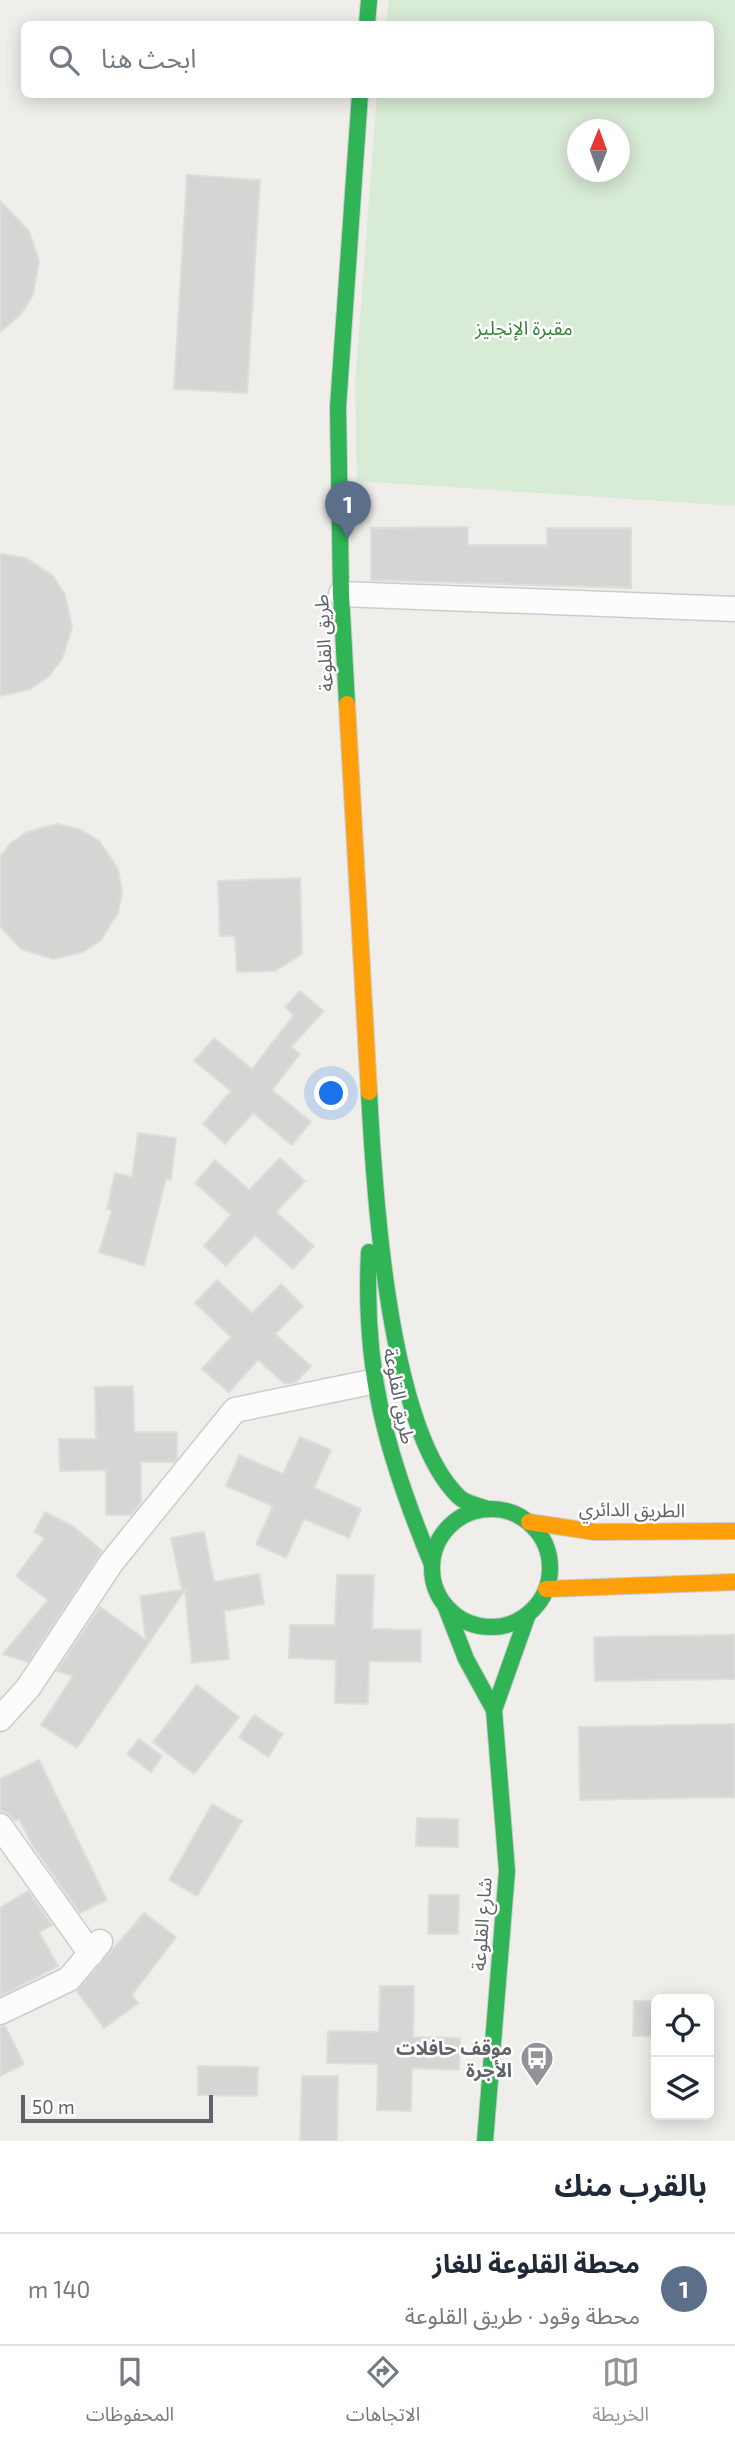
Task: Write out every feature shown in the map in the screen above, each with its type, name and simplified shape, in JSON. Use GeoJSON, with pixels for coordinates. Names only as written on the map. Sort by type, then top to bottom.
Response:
{"type":"FeatureCollection","features":[{"type":"Feature","properties":{"kind":"main road"},"geometry":{"type":"LineString","coordinates":[[367,21],[369,0]]}},
{"type":"Feature","properties":{"kind":"main road","name":"طريق القلوعة"},"geometry":{"type":"LineString","coordinates":[[360,98],[338,407],[341,594],[374,1189],[391,1309],[410,1405],[429,1459],[460,1499],[488,1509]]}},
{"type":"Feature","properties":{"kind":"main road","name":"طريق القلوعة"},"geometry":{"type":"LineString","coordinates":[[374,1189],[365,1307],[371,1382],[390,1457],[432,1562]]}},
{"type":"Feature","properties":{"kind":"main road"},"geometry":{"type":"LineString","coordinates":[[488,1509],[503,1510],[529,1522],[541,1536],[551,1571],[546,1590],[528,1614],[494,1710],[466,1659],[445,1605],[437,1592],[432,1562],[440,1539],[456,1519],[488,1509]]}},
{"type":"Feature","properties":{"kind":"main road","name":"الطريق الدائري"},"geometry":{"type":"LineString","coordinates":[[529,1522],[595,1532],[735,1531]]}},
{"type":"Feature","properties":{"kind":"main road"},"geometry":{"type":"LineString","coordinates":[[546,1590],[735,1582]]}},
{"type":"Feature","properties":{"kind":"main road"},"geometry":{"type":"LineString","coordinates":[[445,1605],[467,1621],[494,1627],[512,1623],[528,1614]]}},
{"type":"Feature","properties":{"kind":"main road","name":"شارع القلوعة"},"geometry":{"type":"LineString","coordinates":[[485,2141],[507,1871],[494,1710]]}},
{"type":"Feature","properties":{"kind":"street"},"geometry":{"type":"LineString","coordinates":[[341,594],[735,609]]}},
{"type":"Feature","properties":{"kind":"street"},"geometry":{"type":"LineString","coordinates":[[0,1719],[27,1688],[111,1563],[235,1410],[371,1382]]}},
{"type":"Feature","properties":{"kind":"street"},"geometry":{"type":"LineString","coordinates":[[0,1826],[96,1948],[69,1979],[0,2012]]}},
{"type":"Feature","properties":{"kind":"green space","name":"مقبرة الإنجليز"},"geometry":{"type":"Polygon","coordinates":[[[389,0],[735,0],[735,506],[357,481],[355,384],[377,98],[714,98],[714,21],[386,21],[389,0]]]}},
{"type":"Feature","properties":{"kind":"building"},"geometry":{"type":"Polygon","coordinates":[[[187,175],[260,180],[247,393],[174,389],[187,175]]]}},
{"type":"Feature","properties":{"kind":"building"},"geometry":{"type":"Polygon","coordinates":[[[0,201],[29,231],[39,261],[33,295],[21,314],[0,332],[0,201]]]}},
{"type":"Feature","properties":{"kind":"building"},"geometry":{"type":"Polygon","coordinates":[[[468,527],[468,545],[547,545],[547,528],[631,528],[631,588],[371,580],[371,528],[468,527]]]}},
{"type":"Feature","properties":{"kind":"building"},"geometry":{"type":"Polygon","coordinates":[[[0,554],[26,558],[53,576],[65,595],[72,627],[62,659],[48,677],[30,689],[0,696],[0,554]]]}},
{"type":"Feature","properties":{"kind":"building"},"geometry":{"type":"Polygon","coordinates":[[[57,824],[79,829],[99,841],[118,869],[122,892],[118,913],[101,940],[83,952],[53,959],[21,949],[0,926],[0,857],[10,844],[27,832],[57,824]]]}},
{"type":"Feature","properties":{"kind":"building"},"geometry":{"type":"Polygon","coordinates":[[[300,878],[302,954],[275,971],[237,972],[235,936],[220,936],[218,881],[300,878]]]}},
{"type":"Feature","properties":{"kind":"building"},"geometry":{"type":"Polygon","coordinates":[[[300,991],[324,1011],[291,1047],[300,1054],[272,1090],[311,1122],[292,1145],[253,1113],[225,1144],[203,1124],[231,1091],[194,1061],[214,1038],[252,1069],[294,1015],[285,1007],[300,991]]]}},
{"type":"Feature","properties":{"kind":"building"},"geometry":{"type":"Polygon","coordinates":[[[138,1133],[176,1138],[171,1180],[166,1179],[144,1266],[99,1252],[112,1210],[107,1209],[115,1173],[132,1177],[138,1133]]]}},
{"type":"Feature","properties":{"kind":"building"},"geometry":{"type":"Polygon","coordinates":[[[280,1158],[305,1181],[276,1212],[314,1246],[293,1269],[255,1235],[226,1266],[204,1246],[231,1215],[195,1183],[215,1160],[249,1190],[280,1158]]]}},
{"type":"Feature","properties":{"kind":"building"},"geometry":{"type":"Polygon","coordinates":[[[217,1280],[252,1313],[281,1284],[303,1306],[275,1334],[311,1366],[296,1382],[285,1384],[258,1360],[229,1392],[202,1369],[231,1337],[195,1303],[217,1280]]]}},
{"type":"Feature","properties":{"kind":"building"},"geometry":{"type":"Polygon","coordinates":[[[133,1386],[134,1432],[177,1432],[177,1458],[174,1462],[141,1462],[141,1502],[131,1515],[106,1515],[106,1470],[60,1471],[59,1439],[96,1439],[95,1387],[133,1386]]]}},
{"type":"Feature","properties":{"kind":"building"},"geometry":{"type":"Polygon","coordinates":[[[300,1437],[331,1450],[314,1488],[361,1509],[349,1538],[304,1519],[286,1558],[256,1544],[273,1506],[226,1486],[239,1455],[283,1474],[300,1437]]]}},
{"type":"Feature","properties":{"kind":"building"},"geometry":{"type":"Polygon","coordinates":[[[45,1512],[74,1527],[102,1551],[28,1662],[3,1654],[48,1600],[16,1576],[45,1538],[34,1532],[45,1512]]]}},
{"type":"Feature","properties":{"kind":"building"},"geometry":{"type":"Polygon","coordinates":[[[204,1532],[214,1582],[259,1574],[264,1604],[224,1611],[229,1659],[192,1663],[185,1590],[77,1748],[41,1725],[73,1676],[57,1671],[100,1607],[146,1640],[140,1596],[182,1590],[171,1538],[204,1532]]]}},
{"type":"Feature","properties":{"kind":"building"},"geometry":{"type":"Polygon","coordinates":[[[337,1575],[374,1575],[372,1629],[421,1630],[421,1662],[369,1661],[368,1704],[335,1703],[336,1660],[289,1658],[290,1625],[335,1625],[337,1575]]]}},
{"type":"Feature","properties":{"kind":"building"},"geometry":{"type":"Polygon","coordinates":[[[735,1635],[735,1679],[595,1681],[594,1637],[735,1635]]]}},
{"type":"Feature","properties":{"kind":"building"},"geometry":{"type":"Polygon","coordinates":[[[197,1685],[239,1717],[194,1774],[153,1742],[197,1685]]]}},
{"type":"Feature","properties":{"kind":"building"},"geometry":{"type":"Polygon","coordinates":[[[254,1715],[283,1734],[268,1757],[239,1737],[254,1715]]]}},
{"type":"Feature","properties":{"kind":"building"},"geometry":{"type":"Polygon","coordinates":[[[735,1724],[735,1797],[580,1800],[579,1727],[735,1724]]]}},
{"type":"Feature","properties":{"kind":"building"},"geometry":{"type":"Polygon","coordinates":[[[139,1739],[162,1756],[151,1772],[127,1754],[139,1739]]]}},
{"type":"Feature","properties":{"kind":"building"},"geometry":{"type":"Polygon","coordinates":[[[39,1760],[107,1900],[80,1913],[33,1846],[19,1819],[15,1821],[7,1813],[0,1811],[0,1779],[39,1760]]]}},
{"type":"Feature","properties":{"kind":"building"},"geometry":{"type":"Polygon","coordinates":[[[212,1804],[242,1821],[197,1896],[169,1880],[212,1804]]]}},
{"type":"Feature","properties":{"kind":"building"},"geometry":{"type":"Polygon","coordinates":[[[417,1818],[458,1819],[458,1847],[416,1846],[417,1818]]]}},
{"type":"Feature","properties":{"kind":"building"},"geometry":{"type":"Polygon","coordinates":[[[28,1891],[52,1925],[39,1932],[58,1966],[0,1996],[0,1908],[28,1891]]]}},
{"type":"Feature","properties":{"kind":"building"},"geometry":{"type":"Polygon","coordinates":[[[429,1895],[459,1895],[458,1934],[428,1934],[429,1895]]]}},
{"type":"Feature","properties":{"kind":"building"},"geometry":{"type":"Polygon","coordinates":[[[144,1913],[176,1937],[132,1995],[138,2003],[104,2028],[77,1991],[144,1913]]]}},
{"type":"Feature","properties":{"kind":"building"},"geometry":{"type":"Polygon","coordinates":[[[380,1986],[414,1986],[413,2037],[460,2038],[459,2070],[412,2068],[411,2111],[377,2110],[378,2064],[327,2063],[328,2031],[379,2032],[380,1986]]]}},
{"type":"Feature","properties":{"kind":"building"},"geometry":{"type":"Polygon","coordinates":[[[634,2001],[651,2001],[651,2036],[633,2036],[634,2001]]]}},
{"type":"Feature","properties":{"kind":"building"},"geometry":{"type":"Polygon","coordinates":[[[5,2026],[24,2064],[0,2076],[0,2027],[5,2026]]]}},
{"type":"Feature","properties":{"kind":"building"},"geometry":{"type":"Polygon","coordinates":[[[198,2066],[258,2067],[257,2096],[198,2095],[198,2066]]]}},
{"type":"Feature","properties":{"kind":"building"},"geometry":{"type":"Polygon","coordinates":[[[302,2076],[338,2076],[337,2141],[300,2141],[302,2076]]]}},
{"type":"Feature","properties":{"kind":"traffic: fast"},"geometry":{"type":"LineString","coordinates":[[367,21],[369,0]]}},
{"type":"Feature","properties":{"kind":"traffic: fast"},"geometry":{"type":"LineString","coordinates":[[347,704],[341,594],[338,407],[360,98]]}},
{"type":"Feature","properties":{"kind":"traffic: fast"},"geometry":{"type":"LineString","coordinates":[[369,1092],[375,1187],[389,1305],[401,1365],[416,1419],[435,1464],[459,1497],[468,1503],[488,1509]]}},
{"type":"Feature","properties":{"kind":"traffic: fast"},"geometry":{"type":"LineString","coordinates":[[369,1252],[370,1335],[381,1411],[401,1484],[431,1562]]}},
{"type":"Feature","properties":{"kind":"traffic: fast"},"geometry":{"type":"LineString","coordinates":[[491,1509],[514,1514],[533,1526],[545,1545],[550,1568],[545,1591],[533,1610],[514,1622],[491,1627],[468,1622],[449,1610],[437,1591],[432,1568],[437,1545],[449,1526],[468,1514],[491,1509]]}},
{"type":"Feature","properties":{"kind":"traffic: fast"},"geometry":{"type":"LineString","coordinates":[[445,1605],[466,1659],[494,1710]]}},
{"type":"Feature","properties":{"kind":"traffic: fast"},"geometry":{"type":"LineString","coordinates":[[485,2141],[507,1871],[494,1710],[528,1614]]}},
{"type":"Feature","properties":{"kind":"traffic: slow"},"geometry":{"type":"LineString","coordinates":[[347,704],[369,1092]]}},
{"type":"Feature","properties":{"kind":"traffic: slow"},"geometry":{"type":"LineString","coordinates":[[529,1522],[595,1532],[735,1531]]}},
{"type":"Feature","properties":{"kind":"traffic: slow"},"geometry":{"type":"LineString","coordinates":[[546,1589],[735,1582]]}},
{"type":"Feature","properties":{"kind":"place","name":"محطة القلوعة للغاز"},"geometry":{"type":"Point","coordinates":[348,539]}},
{"type":"Feature","properties":{"kind":"place","name":"موقف حافلات الأجرة"},"geometry":{"type":"Point","coordinates":[537,2088]}}]}
